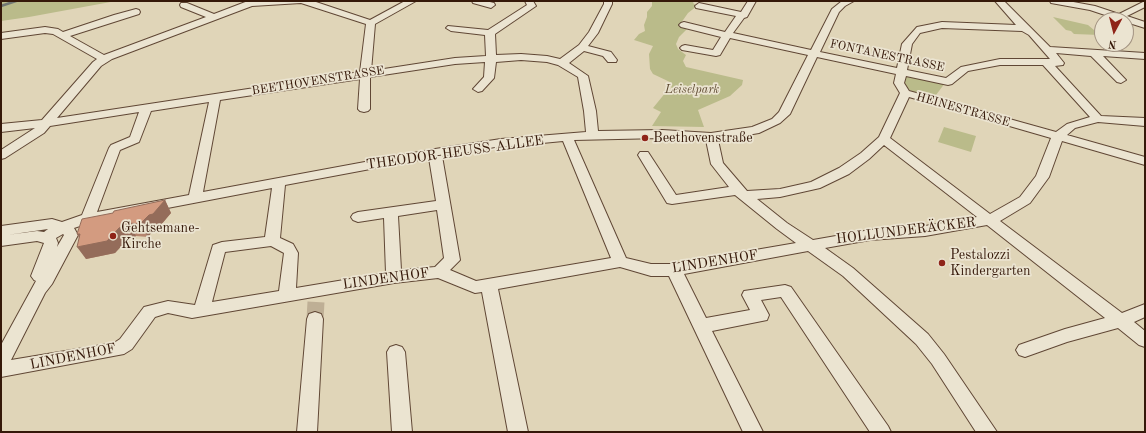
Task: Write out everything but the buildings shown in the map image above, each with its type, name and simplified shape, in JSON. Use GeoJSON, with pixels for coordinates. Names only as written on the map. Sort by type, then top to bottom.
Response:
{"type":"FeatureCollection","features":[{"type":"Feature","properties":{"kind":"street"},"geometry":{"type":"LineString","coordinates":[[1,155],[40,130],[104,59],[251,3],[298,1]]}},
{"type":"Feature","properties":{"kind":"street"},"geometry":{"type":"LineString","coordinates":[[304,1],[371,23],[412,1]]}},
{"type":"Feature","properties":{"kind":"street"},"geometry":{"type":"LineString","coordinates":[[476,1],[491,5]]}},
{"type":"Feature","properties":{"kind":"street"},"geometry":{"type":"LineString","coordinates":[[451,28],[490,32],[532,6],[529,1]]}},
{"type":"Feature","properties":{"kind":"street"},"geometry":{"type":"LineString","coordinates":[[562,63],[582,47],[593,34],[608,4],[608,1]]}},
{"type":"Feature","properties":{"kind":"street"},"geometry":{"type":"LineString","coordinates":[[685,48],[716,53],[727,35],[744,14],[752,1]]}},
{"type":"Feature","properties":{"kind":"street"},"geometry":{"type":"LineString","coordinates":[[999,1],[1024,28],[1032,33],[1059,63],[1046,62]]}},
{"type":"Feature","properties":{"kind":"street"},"geometry":{"type":"LineString","coordinates":[[1054,1],[1106,12]]}},
{"type":"Feature","properties":{"kind":"street","name":"THEODOR-HEUSS-ALLEE"},"geometry":{"type":"LineString","coordinates":[[1,241],[37,236],[46,237],[65,226],[88,218],[435,153],[501,143],[592,134],[662,134],[711,138],[755,130],[776,121],[784,114],[831,17],[842,2]]}},
{"type":"Feature","properties":{"kind":"street"},"geometry":{"type":"LineString","coordinates":[[326,8],[336,3]]}},
{"type":"Feature","properties":{"kind":"street"},"geometry":{"type":"LineString","coordinates":[[1129,12],[1145,4]]}},
{"type":"Feature","properties":{"kind":"street"},"geometry":{"type":"LineString","coordinates":[[184,5],[214,17]]}},
{"type":"Feature","properties":{"kind":"street"},"geometry":{"type":"LineString","coordinates":[[699,6],[744,14]]}},
{"type":"Feature","properties":{"kind":"street"},"geometry":{"type":"LineString","coordinates":[[63,35],[117,16],[136,12]]}},
{"type":"Feature","properties":{"kind":"street"},"geometry":{"type":"LineString","coordinates":[[1134,21],[1145,25]]}},
{"type":"Feature","properties":{"kind":"street"},"geometry":{"type":"LineString","coordinates":[[364,110],[365,74],[371,23]]}},
{"type":"Feature","properties":{"kind":"street","name":"HEINESTRASSE"},"geometry":{"type":"LineString","coordinates":[[1024,28],[942,25],[920,29],[907,44],[899,83],[905,93],[1145,161]]}},
{"type":"Feature","properties":{"kind":"street","name":"FONTANESTRASSE"},"geometry":{"type":"LineString","coordinates":[[684,26],[948,82],[965,69],[1000,62],[1046,62]]}},
{"type":"Feature","properties":{"kind":"street"},"geometry":{"type":"LineString","coordinates":[[1,36],[45,30],[55,31],[104,59]]}},
{"type":"Feature","properties":{"kind":"street"},"geometry":{"type":"LineString","coordinates":[[478,89],[489,78],[491,58],[490,32]]}},
{"type":"Feature","properties":{"kind":"street"},"geometry":{"type":"LineString","coordinates":[[582,47],[607,54],[612,60]]}},
{"type":"Feature","properties":{"kind":"street"},"geometry":{"type":"LineString","coordinates":[[1048,50],[1145,56]]}},
{"type":"Feature","properties":{"kind":"street"},"geometry":{"type":"LineString","coordinates":[[1094,53],[1121,80]]}},
{"type":"Feature","properties":{"kind":"street","name":"BEETHOVENSTRASSE"},"geometry":{"type":"LineString","coordinates":[[1,128],[47,123],[455,61],[521,57],[547,59],[562,63],[583,76],[590,112],[592,134]]}},
{"type":"Feature","properties":{"kind":"street"},"geometry":{"type":"LineString","coordinates":[[1046,62],[1098,119]]}},
{"type":"Feature","properties":{"kind":"street"},"geometry":{"type":"LineString","coordinates":[[644,155],[672,200],[742,192],[780,193],[815,185],[844,171],[865,156],[884,139],[905,93]]}},
{"type":"Feature","properties":{"kind":"street"},"geometry":{"type":"LineString","coordinates":[[195,198],[215,98]]}},
{"type":"Feature","properties":{"kind":"street"},"geometry":{"type":"LineString","coordinates":[[88,218],[115,148],[135,139],[146,108]]}},
{"type":"Feature","properties":{"kind":"street"},"geometry":{"type":"LineString","coordinates":[[1058,137],[1071,126],[1098,119],[1145,122]]}},
{"type":"Feature","properties":{"kind":"street"},"geometry":{"type":"LineString","coordinates":[[568,137],[620,262]]}},
{"type":"Feature","properties":{"kind":"street","name":"HOLLUNDERÄCKER"},"geometry":{"type":"LineString","coordinates":[[810,246],[870,234],[925,231],[990,220],[1025,200],[1042,177],[1058,137]]}},
{"type":"Feature","properties":{"kind":"street"},"geometry":{"type":"LineString","coordinates":[[711,138],[717,164],[742,192],[782,226],[848,272],[922,339],[938,359],[987,432]]}},
{"type":"Feature","properties":{"kind":"street"},"geometry":{"type":"LineString","coordinates":[[884,139],[1145,340]]}},
{"type":"Feature","properties":{"kind":"street"},"geometry":{"type":"LineString","coordinates":[[435,153],[452,260],[439,272]]}},
{"type":"Feature","properties":{"kind":"street"},"geometry":{"type":"LineString","coordinates":[[272,241],[279,182]]}},
{"type":"Feature","properties":{"kind":"street"},"geometry":{"type":"LineString","coordinates":[[358,217],[444,204]]}},
{"type":"Feature","properties":{"kind":"street"},"geometry":{"type":"LineString","coordinates":[[391,212],[394,277]]}},
{"type":"Feature","properties":{"kind":"street","name":"THEODOR-HEUSS-ALLEE"},"geometry":{"type":"LineString","coordinates":[[1,231],[41,224],[65,226]]}},
{"type":"Feature","properties":{"kind":"street"},"geometry":{"type":"LineString","coordinates":[[4,352],[39,289],[70,240],[70,231],[65,226]]}},
{"type":"Feature","properties":{"kind":"street"},"geometry":{"type":"LineString","coordinates":[[39,289],[37,281],[51,243],[46,237]]}},
{"type":"Feature","properties":{"kind":"street"},"geometry":{"type":"LineString","coordinates":[[202,310],[218,249],[222,247],[272,241],[288,248],[291,253],[287,295]]}},
{"type":"Feature","properties":{"kind":"street","name":"LINDENHOF"},"geometry":{"type":"LineString","coordinates":[[1,369],[123,347],[146,316],[161,308],[174,307],[187,312],[287,295],[316,304],[394,277],[439,272],[475,287],[620,262],[650,270],[674,270],[810,246]]}},
{"type":"Feature","properties":{"kind":"street"},"geometry":{"type":"LineString","coordinates":[[674,270],[753,432]]}},
{"type":"Feature","properties":{"kind":"street"},"geometry":{"type":"LineString","coordinates":[[489,285],[518,432]]}},
{"type":"Feature","properties":{"kind":"street"},"geometry":{"type":"LineString","coordinates":[[700,326],[762,315],[750,295],[785,291],[881,432]]}},
{"type":"Feature","properties":{"kind":"street"},"geometry":{"type":"LineString","coordinates":[[307,432],[316,304]]}},
{"type":"Feature","properties":{"kind":"street"},"geometry":{"type":"LineString","coordinates":[[1025,350],[1065,336],[1120,321],[1145,310]]}},
{"type":"Feature","properties":{"kind":"street"},"geometry":{"type":"LineString","coordinates":[[396,352],[402,432]]}},
{"type":"Feature","properties":{"kind":"green space"},"geometry":{"type":"Polygon","coordinates":[[[1,1],[116,1],[1,21],[1,1]]]}},
{"type":"Feature","properties":{"kind":"green space","name":"Leiselpark"},"geometry":{"type":"Polygon","coordinates":[[[652,1],[694,1],[693,3],[697,6],[688,13],[681,23],[688,28],[679,37],[676,44],[678,49],[686,55],[683,61],[686,67],[743,80],[742,85],[730,96],[698,110],[704,127],[652,126],[661,112],[653,108],[666,92],[671,90],[672,83],[653,74],[650,69],[649,54],[653,46],[634,40],[639,34],[645,31],[644,25],[647,12],[652,6],[652,1]]]}},
{"type":"Feature","properties":{"kind":"green space"},"geometry":{"type":"Polygon","coordinates":[[[1053,17],[1088,25],[1094,30],[1094,35],[1074,34],[1071,31],[1066,30],[1053,17]]]}},
{"type":"Feature","properties":{"kind":"green space"},"geometry":{"type":"Polygon","coordinates":[[[906,76],[945,83],[933,99],[917,94],[906,88],[902,82],[906,76]]]}},
{"type":"Feature","properties":{"kind":"green space"},"geometry":{"type":"Polygon","coordinates":[[[944,127],[976,136],[971,152],[938,142],[944,127]]]}},
{"type":"Feature","properties":{"kind":"waterway"},"geometry":{"type":"LineString","coordinates":[[1,6],[16,1]]}},
{"type":"Feature","properties":{"kind":"tunnel"},"geometry":{"type":"LineString","coordinates":[[315,319],[316,302]]}},
{"type":"Feature","properties":{"kind":"place","name":"Beethovenstraße"},"geometry":{"type":"Point","coordinates":[645,138]}},
{"type":"Feature","properties":{"kind":"place","name":"Gehtsemane- Kirche"},"geometry":{"type":"Point","coordinates":[113,236]}},
{"type":"Feature","properties":{"kind":"place","name":"Pestalozzi Kindergarten"},"geometry":{"type":"Point","coordinates":[942,263]}}]}
